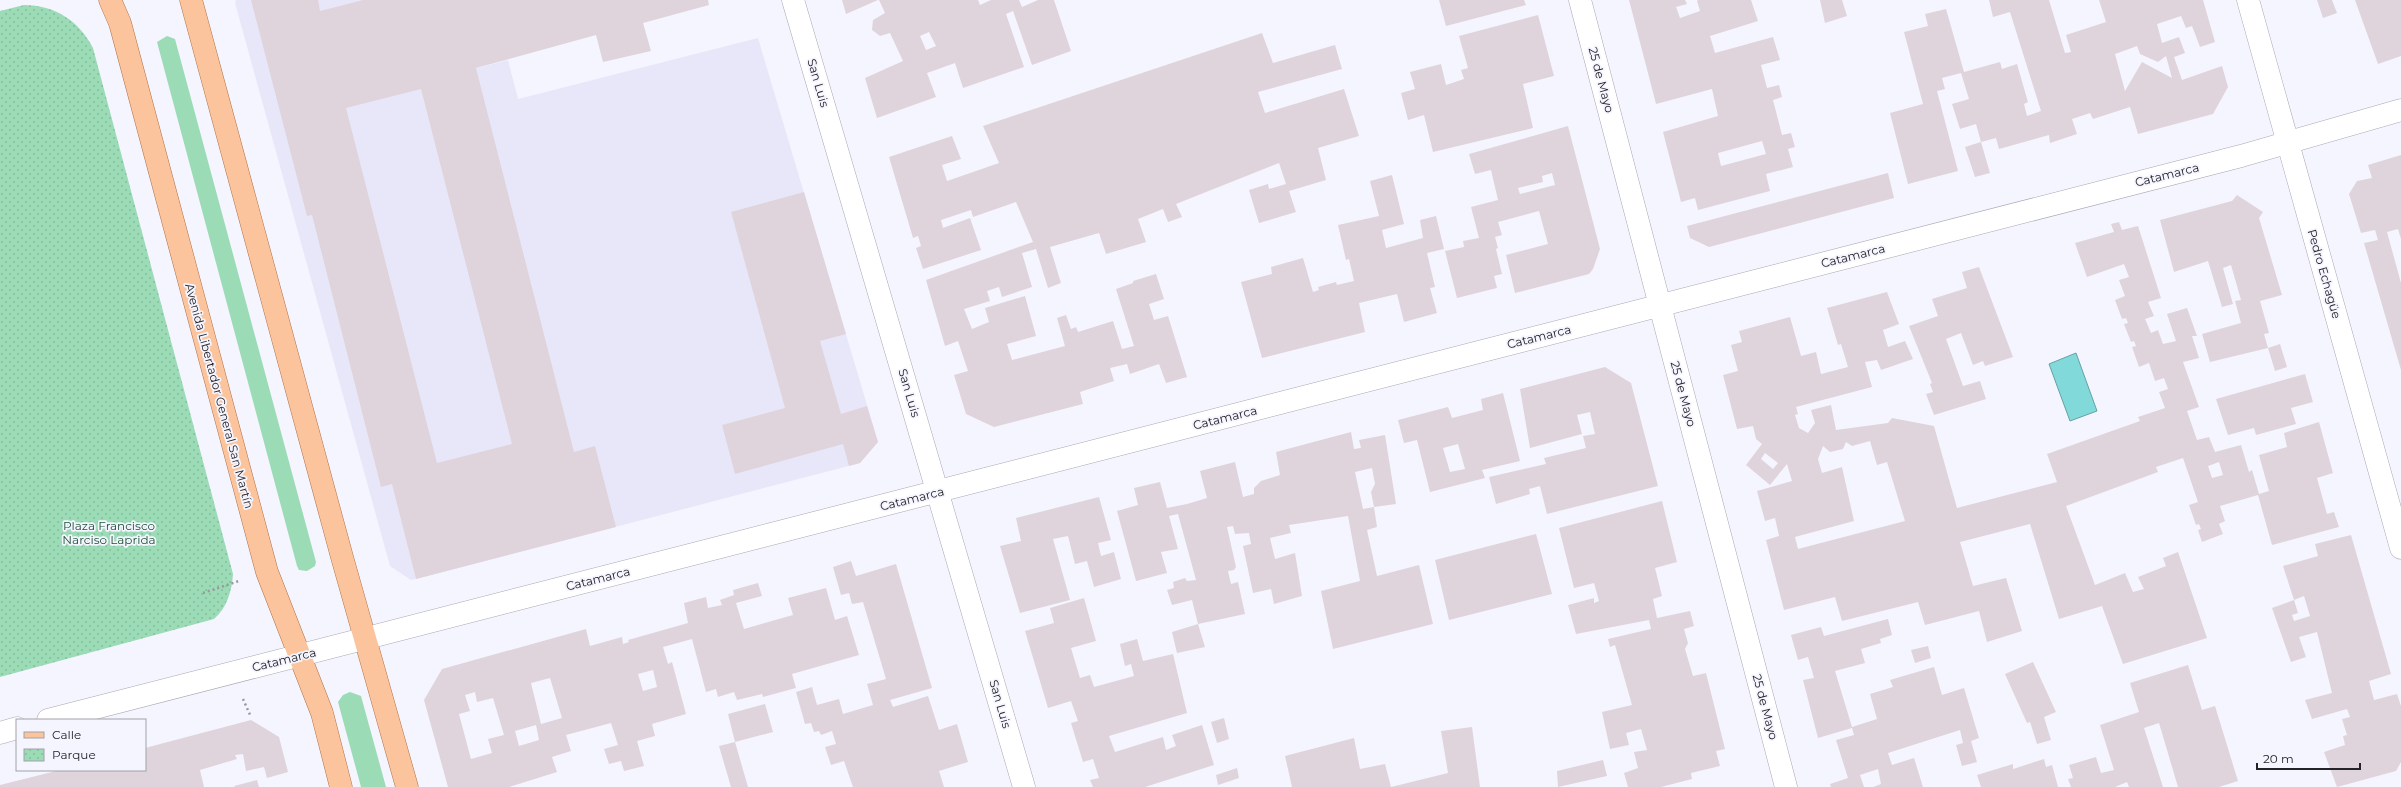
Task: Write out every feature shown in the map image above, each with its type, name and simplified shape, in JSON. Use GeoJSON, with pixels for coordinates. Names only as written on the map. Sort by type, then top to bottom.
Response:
{"type":"FeatureCollection","features":[{"type":"Feature","properties":{"kind":"main road","name":"Avenida Libertador General San Martín"},"geometry":{"type":"LineString","coordinates":[[110,0],[120,23],[267,572],[322,713],[342,787]]}},
{"type":"Feature","properties":{"kind":"main road"},"geometry":{"type":"LineString","coordinates":[[191,0],[365,639],[407,787]]}},
{"type":"Feature","properties":{"kind":"street","name":"San Luis"},"geometry":{"type":"LineString","coordinates":[[793,0],[1024,787]]}},
{"type":"Feature","properties":{"kind":"street","name":"25 de Mayo"},"geometry":{"type":"LineString","coordinates":[[1580,0],[1786,787]]}},
{"type":"Feature","properties":{"kind":"street","name":"Pedro Echagüe"},"geometry":{"type":"LineString","coordinates":[[2248,0],[2401,548]]}},
{"type":"Feature","properties":{"kind":"street","name":"Catamarca"},"geometry":{"type":"LineString","coordinates":[[52,719],[1660,306],[2288,142],[2401,110]]}},
{"type":"Feature","properties":{"kind":"street"},"geometry":{"type":"LineString","coordinates":[[0,733],[16,728]]}},
{"type":"Feature","properties":{"kind":"path"},"geometry":{"type":"LineString","coordinates":[[203,593],[267,572]]}},
{"type":"Feature","properties":{"kind":"shaded area"},"geometry":{"type":"Polygon","coordinates":[[[236,0],[435,0],[454,74],[508,60],[518,99],[758,38],[878,442],[860,463],[416,579],[411,580],[390,566],[235,3],[236,0]]]}},
{"type":"Feature","properties":{"kind":"green space","name":"Plaza Francisco Narciso Laprida"},"geometry":{"type":"Polygon","coordinates":[[[24,5],[46,8],[65,16],[81,30],[93,48],[233,574],[228,598],[219,615],[214,619],[0,677],[0,11],[24,5]]]}},
{"type":"Feature","properties":{"kind":"green space"},"geometry":{"type":"Polygon","coordinates":[[[167,36],[175,39],[316,562],[315,566],[307,571],[299,570],[297,566],[157,42],[167,36]]]}},
{"type":"Feature","properties":{"kind":"green space"},"geometry":{"type":"Polygon","coordinates":[[[350,692],[361,696],[386,787],[361,787],[338,702],[343,695],[350,692]]]}},
{"type":"Feature","properties":{"kind":"water"},"geometry":{"type":"Polygon","coordinates":[[[2076,353],[2097,411],[2070,421],[2049,364],[2076,353]]]}},
{"type":"Feature","properties":{"kind":"building"},"geometry":{"type":"Polygon","coordinates":[[[251,0],[318,0],[320,11],[363,0],[708,0],[709,5],[643,23],[651,51],[603,62],[596,35],[476,68],[574,452],[595,446],[616,527],[416,579],[392,484],[381,487],[312,215],[307,216],[251,0]],[[421,89],[346,108],[437,463],[512,444],[421,89]]]}},
{"type":"Feature","properties":{"kind":"building"},"geometry":{"type":"Polygon","coordinates":[[[842,0],[878,0],[846,14],[842,0]]]}},
{"type":"Feature","properties":{"kind":"building"},"geometry":{"type":"Polygon","coordinates":[[[879,0],[978,0],[980,5],[991,0],[1019,0],[1022,7],[1038,0],[1054,0],[1071,51],[1032,65],[1013,11],[1006,14],[1024,67],[963,88],[955,63],[927,73],[936,97],[877,118],[865,78],[903,61],[890,33],[880,36],[872,30],[873,20],[885,13],[879,0]],[[929,32],[920,36],[926,50],[936,46],[929,32]]]}},
{"type":"Feature","properties":{"kind":"building"},"geometry":{"type":"Polygon","coordinates":[[[1439,0],[1524,0],[1526,5],[1446,26],[1439,0]]]}},
{"type":"Feature","properties":{"kind":"building"},"geometry":{"type":"Polygon","coordinates":[[[1629,0],[1685,0],[1687,4],[1676,7],[1680,18],[1700,11],[1698,0],[1751,0],[1758,21],[1710,36],[1715,53],[1773,37],[1780,60],[1761,65],[1767,88],[1779,85],[1782,97],[1773,100],[1782,135],[1791,133],[1795,147],[1788,149],[1793,167],[1766,174],[1770,191],[1698,210],[1695,198],[1681,202],[1663,132],[1718,116],[1712,89],[1656,104],[1629,0]],[[1762,141],[1718,153],[1721,166],[1766,154],[1762,141]]]}},
{"type":"Feature","properties":{"kind":"building"},"geometry":{"type":"Polygon","coordinates":[[[1820,0],[1842,0],[1847,16],[1825,23],[1820,0]]]}},
{"type":"Feature","properties":{"kind":"building"},"geometry":{"type":"Polygon","coordinates":[[[1989,0],[2049,0],[2065,53],[2071,52],[2066,35],[2106,22],[2099,0],[2203,0],[2215,42],[2200,47],[2192,26],[2186,28],[2181,16],[2157,24],[2162,43],[2179,37],[2185,53],[2174,57],[2182,80],[2222,66],[2228,87],[2213,114],[2138,134],[2130,107],[2093,119],[2090,113],[2072,119],[2077,134],[2050,143],[2049,135],[1999,149],[1996,138],[1981,142],[1976,124],[1960,129],[1952,104],[1969,99],[1961,73],[1942,78],[1945,89],[1937,91],[1958,171],[1908,184],[1890,113],[1923,104],[1904,32],[1928,26],[1925,14],[1946,9],[1964,72],[2000,62],[2002,69],[2017,64],[2028,102],[2024,104],[2027,116],[2041,111],[2010,12],[1993,17],[1989,0]],[[2137,46],[2115,54],[2125,91],[2142,62],[2172,78],[2166,56],[2158,62],[2140,54],[2137,46]]]}},
{"type":"Feature","properties":{"kind":"building"},"geometry":{"type":"Polygon","coordinates":[[[2317,0],[2332,0],[2337,13],[2323,18],[2317,0]]]}},
{"type":"Feature","properties":{"kind":"building"},"geometry":{"type":"Polygon","coordinates":[[[2355,0],[2401,0],[2401,56],[2378,64],[2355,0]]]}},
{"type":"Feature","properties":{"kind":"building"},"geometry":{"type":"Polygon","coordinates":[[[1538,15],[1554,76],[1523,84],[1533,128],[1433,152],[1424,115],[1408,120],[1401,93],[1415,89],[1410,72],[1441,64],[1446,85],[1464,79],[1461,70],[1468,68],[1459,36],[1538,15]]]}},
{"type":"Feature","properties":{"kind":"building"},"geometry":{"type":"Polygon","coordinates":[[[1262,33],[1273,63],[1335,45],[1342,69],[1258,92],[1265,113],[1344,89],[1359,136],[1318,148],[1326,180],[1289,191],[1296,212],[1259,223],[1249,190],[1268,184],[1269,189],[1286,184],[1279,163],[1176,204],[1182,217],[1168,222],[1163,209],[1138,219],[1146,242],[1106,254],[1099,233],[1050,247],[1061,283],[1048,288],[1036,249],[1022,253],[1032,287],[1002,297],[999,287],[987,291],[990,301],[964,309],[972,329],[989,322],[985,308],[1025,296],[1036,336],[1007,344],[1012,360],[1065,346],[1057,318],[1066,315],[1071,329],[1076,327],[1078,332],[1113,321],[1122,349],[1134,346],[1116,289],[1133,283],[1133,281],[1156,274],[1164,299],[1149,304],[1154,320],[1168,316],[1187,377],[1166,383],[1159,364],[1130,374],[1127,364],[1110,368],[1114,381],[1080,392],[1083,404],[994,427],[966,414],[954,375],[968,371],[958,341],[945,346],[926,280],[1033,242],[1016,202],[973,217],[971,210],[941,220],[943,228],[970,218],[981,250],[923,269],[916,248],[921,246],[918,236],[913,238],[889,157],[952,136],[961,159],[942,165],[947,181],[999,163],[983,126],[1262,33]]]}},
{"type":"Feature","properties":{"kind":"building"},"geometry":{"type":"Polygon","coordinates":[[[1568,126],[1600,249],[1593,269],[1589,274],[1515,293],[1506,255],[1548,244],[1539,211],[1498,222],[1502,235],[1495,237],[1498,248],[1496,249],[1502,274],[1494,276],[1497,288],[1457,298],[1445,251],[1464,247],[1463,241],[1479,238],[1471,207],[1498,200],[1491,170],[1475,174],[1469,154],[1568,126]],[[1552,173],[1542,176],[1543,182],[1518,188],[1520,194],[1555,185],[1552,173]]]}},
{"type":"Feature","properties":{"kind":"building"},"geometry":{"type":"Polygon","coordinates":[[[1981,142],[1990,173],[1975,177],[1965,147],[1981,142]]]}},
{"type":"Feature","properties":{"kind":"building"},"geometry":{"type":"Polygon","coordinates":[[[2401,155],[2401,239],[2398,229],[2387,232],[2401,283],[2401,370],[2364,243],[2378,240],[2375,230],[2361,233],[2349,194],[2357,181],[2372,178],[2368,165],[2401,155]]]}},
{"type":"Feature","properties":{"kind":"building"},"geometry":{"type":"Polygon","coordinates":[[[1888,173],[1894,198],[1709,247],[1690,238],[1687,226],[1888,173]]]}},
{"type":"Feature","properties":{"kind":"building"},"geometry":{"type":"Polygon","coordinates":[[[1392,175],[1404,224],[1382,230],[1386,248],[1423,238],[1420,220],[1436,216],[1444,249],[1427,253],[1435,287],[1430,288],[1437,313],[1404,322],[1397,294],[1359,303],[1365,332],[1262,358],[1241,282],[1272,274],[1271,267],[1303,258],[1313,292],[1319,290],[1318,287],[1336,282],[1337,285],[1354,281],[1349,259],[1346,260],[1338,225],[1379,216],[1370,181],[1392,175]]]}},
{"type":"Feature","properties":{"kind":"building"},"geometry":{"type":"Polygon","coordinates":[[[804,192],[846,334],[820,341],[841,414],[867,406],[878,442],[860,463],[849,466],[843,444],[735,474],[722,425],[785,408],[731,212],[804,192]]]}},
{"type":"Feature","properties":{"kind":"building"},"geometry":{"type":"Polygon","coordinates":[[[2237,195],[2263,212],[2259,218],[2282,295],[2260,301],[2269,333],[2264,334],[2268,348],[2210,362],[2202,334],[2241,323],[2235,301],[2241,300],[2231,265],[2223,268],[2233,304],[2222,307],[2208,261],[2174,272],[2160,220],[2232,201],[2237,195]]]}},
{"type":"Feature","properties":{"kind":"building"},"geometry":{"type":"Polygon","coordinates":[[[2119,222],[2122,230],[2138,226],[2161,298],[2148,302],[2154,316],[2145,319],[2151,333],[2158,330],[2163,344],[2176,341],[2167,314],[2187,308],[2197,336],[2192,336],[2199,358],[2183,362],[2199,407],[2187,411],[2197,440],[2209,437],[2215,452],[2241,445],[2249,472],[2252,470],[2259,494],[2269,491],[2259,455],[2287,447],[2284,433],[2319,422],[2333,473],[2317,478],[2327,514],[2334,512],[2339,527],[2272,545],[2258,495],[2220,506],[2225,521],[2219,524],[2223,534],[2202,542],[2198,530],[2201,529],[2199,524],[2196,525],[2189,505],[2198,502],[2183,458],[2156,467],[2158,472],[2066,506],[2095,585],[2125,573],[2133,592],[2144,589],[2138,577],[2166,566],[2163,558],[2178,552],[2207,638],[2123,664],[2102,606],[2059,619],[2030,524],[1960,542],[1973,586],[2006,578],[2022,631],[1987,642],[1979,611],[1925,625],[1918,602],[1842,621],[1835,597],[1784,610],[1766,540],[1779,536],[1775,518],[1765,521],[1757,491],[1792,481],[1787,464],[1770,485],[1746,465],[1762,444],[1756,439],[1753,426],[1737,429],[1723,375],[1738,371],[1731,345],[1742,342],[1739,331],[1790,317],[1801,356],[1816,352],[1821,374],[1848,367],[1841,344],[1838,345],[1827,308],[1887,292],[1899,324],[1883,330],[1888,347],[1905,341],[1913,359],[1881,370],[1877,360],[1865,362],[1872,387],[1796,407],[1798,414],[1795,415],[1799,428],[1808,433],[1815,423],[1811,410],[1831,405],[1836,430],[1888,423],[1892,418],[1934,426],[1957,508],[2057,482],[2047,454],[2140,421],[2138,417],[2165,408],[2159,392],[2168,389],[2164,378],[2155,381],[2149,363],[2139,367],[2132,347],[2136,346],[2134,341],[2131,342],[2124,324],[2128,323],[2126,318],[2122,319],[2115,300],[2125,296],[2119,280],[2129,277],[2124,264],[2087,277],[2075,243],[2114,232],[2111,224],[2119,222]],[[1870,441],[1852,446],[1846,442],[1843,449],[1830,452],[1823,446],[1818,459],[1822,473],[1842,467],[1854,521],[1795,537],[1798,549],[1905,521],[1887,462],[1877,465],[1870,441]],[[1765,453],[1761,459],[1773,469],[1778,463],[1765,453]],[[2219,462],[2208,466],[2212,478],[2223,475],[2219,462]]]}},
{"type":"Feature","properties":{"kind":"building"},"geometry":{"type":"Polygon","coordinates":[[[1979,267],[2013,357],[1985,366],[1983,361],[1973,365],[1961,333],[1946,339],[1963,386],[1980,381],[1986,399],[1934,415],[1926,394],[1933,392],[1930,384],[1932,383],[1909,326],[1938,316],[1932,299],[1967,288],[1962,272],[1979,267]]]}},
{"type":"Feature","properties":{"kind":"building"},"geometry":{"type":"Polygon","coordinates":[[[2280,344],[2287,367],[2275,371],[2268,348],[2280,344]]]}},
{"type":"Feature","properties":{"kind":"building"},"geometry":{"type":"Polygon","coordinates":[[[1605,367],[1631,383],[1658,486],[1547,514],[1540,486],[1529,489],[1530,494],[1496,504],[1489,477],[1546,464],[1544,458],[1586,448],[1583,436],[1595,434],[1590,412],[1577,415],[1582,434],[1530,448],[1520,389],[1605,367]]]}},
{"type":"Feature","properties":{"kind":"building"},"geometry":{"type":"Polygon","coordinates":[[[2305,374],[2313,402],[2291,408],[2296,424],[2256,435],[2254,428],[2228,435],[2216,399],[2305,374]]]}},
{"type":"Feature","properties":{"kind":"building"},"geometry":{"type":"Polygon","coordinates":[[[1503,393],[1520,461],[1482,470],[1485,478],[1430,492],[1417,440],[1404,443],[1398,420],[1448,407],[1452,418],[1483,410],[1481,399],[1503,393]],[[1458,444],[1443,448],[1450,472],[1465,469],[1458,444]]]}},
{"type":"Feature","properties":{"kind":"building"},"geometry":{"type":"Polygon","coordinates":[[[1351,432],[1354,449],[1361,448],[1359,440],[1385,435],[1396,504],[1374,507],[1377,527],[1367,530],[1377,576],[1419,565],[1433,624],[1333,649],[1321,591],[1360,581],[1348,516],[1289,525],[1291,533],[1270,538],[1275,559],[1295,553],[1302,596],[1274,604],[1271,589],[1253,593],[1243,546],[1251,544],[1249,533],[1235,534],[1233,526],[1227,527],[1236,567],[1234,570],[1228,571],[1231,584],[1238,582],[1245,614],[1198,624],[1192,600],[1172,605],[1167,590],[1174,588],[1173,582],[1185,578],[1187,581],[1196,580],[1178,514],[1169,516],[1178,549],[1161,552],[1167,573],[1136,581],[1117,511],[1138,505],[1134,488],[1160,482],[1167,508],[1187,504],[1207,498],[1200,471],[1235,462],[1243,497],[1254,494],[1254,488],[1261,481],[1280,475],[1276,452],[1351,432]],[[1372,468],[1355,472],[1363,509],[1374,507],[1371,492],[1375,484],[1372,468]]]}},
{"type":"Feature","properties":{"kind":"building"},"geometry":{"type":"Polygon","coordinates":[[[1099,497],[1111,540],[1098,543],[1101,556],[1114,552],[1121,579],[1094,587],[1087,561],[1075,564],[1068,536],[1053,539],[1070,600],[1020,613],[1000,546],[1021,541],[1016,518],[1099,497]]]}},
{"type":"Feature","properties":{"kind":"building"},"geometry":{"type":"Polygon","coordinates":[[[1662,501],[1677,562],[1655,568],[1662,596],[1653,599],[1657,618],[1690,611],[1694,626],[1684,629],[1688,643],[1685,649],[1693,676],[1706,673],[1725,749],[1716,751],[1720,766],[1691,773],[1692,779],[1661,787],[1628,787],[1624,773],[1638,768],[1634,752],[1647,750],[1641,729],[1626,733],[1629,745],[1610,749],[1602,712],[1632,705],[1615,645],[1610,647],[1608,639],[1651,629],[1649,620],[1576,634],[1568,605],[1594,598],[1594,603],[1599,601],[1594,583],[1574,588],[1559,528],[1662,501]]]}},
{"type":"Feature","properties":{"kind":"building"},"geometry":{"type":"Polygon","coordinates":[[[1536,534],[1552,594],[1449,620],[1435,560],[1536,534]]]}},
{"type":"Feature","properties":{"kind":"building"},"geometry":{"type":"Polygon","coordinates":[[[2351,535],[2391,674],[2369,681],[2374,700],[2397,694],[2401,706],[2401,762],[2396,771],[2337,787],[2324,752],[2345,745],[2343,736],[2347,735],[2342,719],[2350,717],[2347,709],[2312,719],[2305,700],[2332,693],[2317,632],[2299,637],[2306,657],[2291,662],[2272,608],[2294,600],[2283,566],[2318,556],[2315,544],[2351,535]],[[2304,596],[2294,600],[2298,613],[2292,615],[2294,621],[2310,616],[2304,596]]]}},
{"type":"Feature","properties":{"kind":"building"},"geometry":{"type":"Polygon","coordinates":[[[851,561],[856,576],[896,564],[932,688],[890,700],[893,707],[928,696],[939,730],[957,724],[968,762],[939,771],[944,787],[853,787],[844,761],[831,765],[825,747],[836,744],[832,731],[821,735],[819,731],[814,732],[811,723],[805,724],[796,692],[812,687],[817,705],[839,699],[843,714],[873,705],[867,684],[886,679],[863,602],[852,604],[849,593],[841,595],[833,567],[851,561]]]}},
{"type":"Feature","properties":{"kind":"building"},"geometry":{"type":"Polygon","coordinates":[[[758,583],[762,596],[736,603],[744,629],[793,615],[788,598],[826,588],[835,620],[847,616],[859,655],[792,674],[796,688],[763,697],[762,694],[737,700],[734,692],[718,697],[716,689],[706,692],[692,639],[663,647],[668,664],[672,662],[686,714],[652,724],[655,736],[637,741],[644,766],[624,771],[621,761],[609,764],[604,749],[618,745],[611,723],[566,735],[571,751],[552,757],[557,772],[509,787],[448,787],[424,700],[442,669],[586,629],[590,646],[622,637],[623,644],[629,642],[628,640],[688,623],[684,603],[706,597],[708,608],[722,605],[720,600],[734,595],[733,590],[758,583]],[[653,670],[638,674],[643,691],[657,687],[653,670]],[[550,678],[531,683],[541,724],[562,718],[550,678]],[[475,692],[465,695],[470,711],[459,714],[471,759],[492,753],[488,739],[504,735],[493,698],[477,702],[475,692]],[[536,725],[515,731],[519,746],[539,740],[536,725]]]}},
{"type":"Feature","properties":{"kind":"building"},"geometry":{"type":"Polygon","coordinates":[[[1084,598],[1096,641],[1071,648],[1080,678],[1090,675],[1094,687],[1134,676],[1131,664],[1125,666],[1120,644],[1137,639],[1143,661],[1173,654],[1187,713],[1109,736],[1115,752],[1163,737],[1166,750],[1176,746],[1172,735],[1202,725],[1214,765],[1145,787],[1093,787],[1090,780],[1099,778],[1093,759],[1083,762],[1071,723],[1078,721],[1071,701],[1048,708],[1025,631],[1054,623],[1050,608],[1084,598]]]}},
{"type":"Feature","properties":{"kind":"building"},"geometry":{"type":"Polygon","coordinates":[[[1888,619],[1892,635],[1880,639],[1881,643],[1861,649],[1865,663],[1835,671],[1852,727],[1877,719],[1870,694],[1893,687],[1890,680],[1934,667],[1942,695],[1964,688],[1979,738],[1971,741],[1977,762],[1962,766],[1956,745],[1963,743],[1960,730],[1888,753],[1892,765],[1914,758],[1923,787],[1873,787],[1881,784],[1878,769],[1860,775],[1864,787],[1831,787],[1830,784],[1848,778],[1836,740],[1854,735],[1852,728],[1818,738],[1803,680],[1814,678],[1808,657],[1798,660],[1791,635],[1821,627],[1824,636],[1888,619]]]}},
{"type":"Feature","properties":{"kind":"building"},"geometry":{"type":"Polygon","coordinates":[[[1198,624],[1205,647],[1177,653],[1172,632],[1198,624]]]}},
{"type":"Feature","properties":{"kind":"building"},"geometry":{"type":"Polygon","coordinates":[[[1928,646],[1931,658],[1915,663],[1911,650],[1928,646]]]}},
{"type":"Feature","properties":{"kind":"building"},"geometry":{"type":"Polygon","coordinates":[[[2033,662],[2056,712],[2044,717],[2051,740],[2037,744],[2030,722],[2027,723],[2005,674],[2033,662]]]}},
{"type":"Feature","properties":{"kind":"building"},"geometry":{"type":"Polygon","coordinates":[[[2188,665],[2202,710],[2215,706],[2238,781],[2219,787],[2178,787],[2159,723],[2144,728],[2163,787],[2129,787],[2127,782],[2115,787],[2071,787],[2068,779],[2073,778],[2069,765],[2096,757],[2101,773],[2114,770],[2100,725],[2139,712],[2130,683],[2188,665]]]}},
{"type":"Feature","properties":{"kind":"building"},"geometry":{"type":"Polygon","coordinates":[[[765,704],[773,732],[735,742],[728,714],[765,704]]]}},
{"type":"Feature","properties":{"kind":"building"},"geometry":{"type":"Polygon","coordinates":[[[1224,718],[1229,739],[1217,743],[1211,722],[1224,718]]]}},
{"type":"Feature","properties":{"kind":"building"},"geometry":{"type":"Polygon","coordinates":[[[251,720],[279,737],[288,772],[267,778],[264,767],[246,771],[243,754],[235,755],[237,759],[200,770],[204,787],[0,787],[0,785],[56,771],[146,771],[146,748],[251,720]]]}},
{"type":"Feature","properties":{"kind":"building"},"geometry":{"type":"Polygon","coordinates":[[[1472,727],[1480,787],[1391,787],[1448,773],[1441,731],[1472,727]]]}},
{"type":"Feature","properties":{"kind":"building"},"geometry":{"type":"Polygon","coordinates":[[[1354,738],[1360,769],[1385,764],[1391,787],[1292,787],[1285,756],[1354,738]]]}},
{"type":"Feature","properties":{"kind":"building"},"geometry":{"type":"Polygon","coordinates":[[[735,742],[748,787],[731,787],[719,746],[735,742]]]}},
{"type":"Feature","properties":{"kind":"building"},"geometry":{"type":"Polygon","coordinates":[[[2044,759],[2046,767],[2052,765],[2058,787],[1981,787],[1977,775],[2013,764],[2013,769],[2044,759]]]}},
{"type":"Feature","properties":{"kind":"building"},"geometry":{"type":"Polygon","coordinates":[[[1603,760],[1607,776],[1558,787],[1557,771],[1603,760]]]}},
{"type":"Feature","properties":{"kind":"building"},"geometry":{"type":"Polygon","coordinates":[[[1237,768],[1239,778],[1218,785],[1216,775],[1237,768]]]}},
{"type":"Feature","properties":{"kind":"building"},"geometry":{"type":"Polygon","coordinates":[[[257,780],[259,787],[234,786],[257,780]]]}}]}
